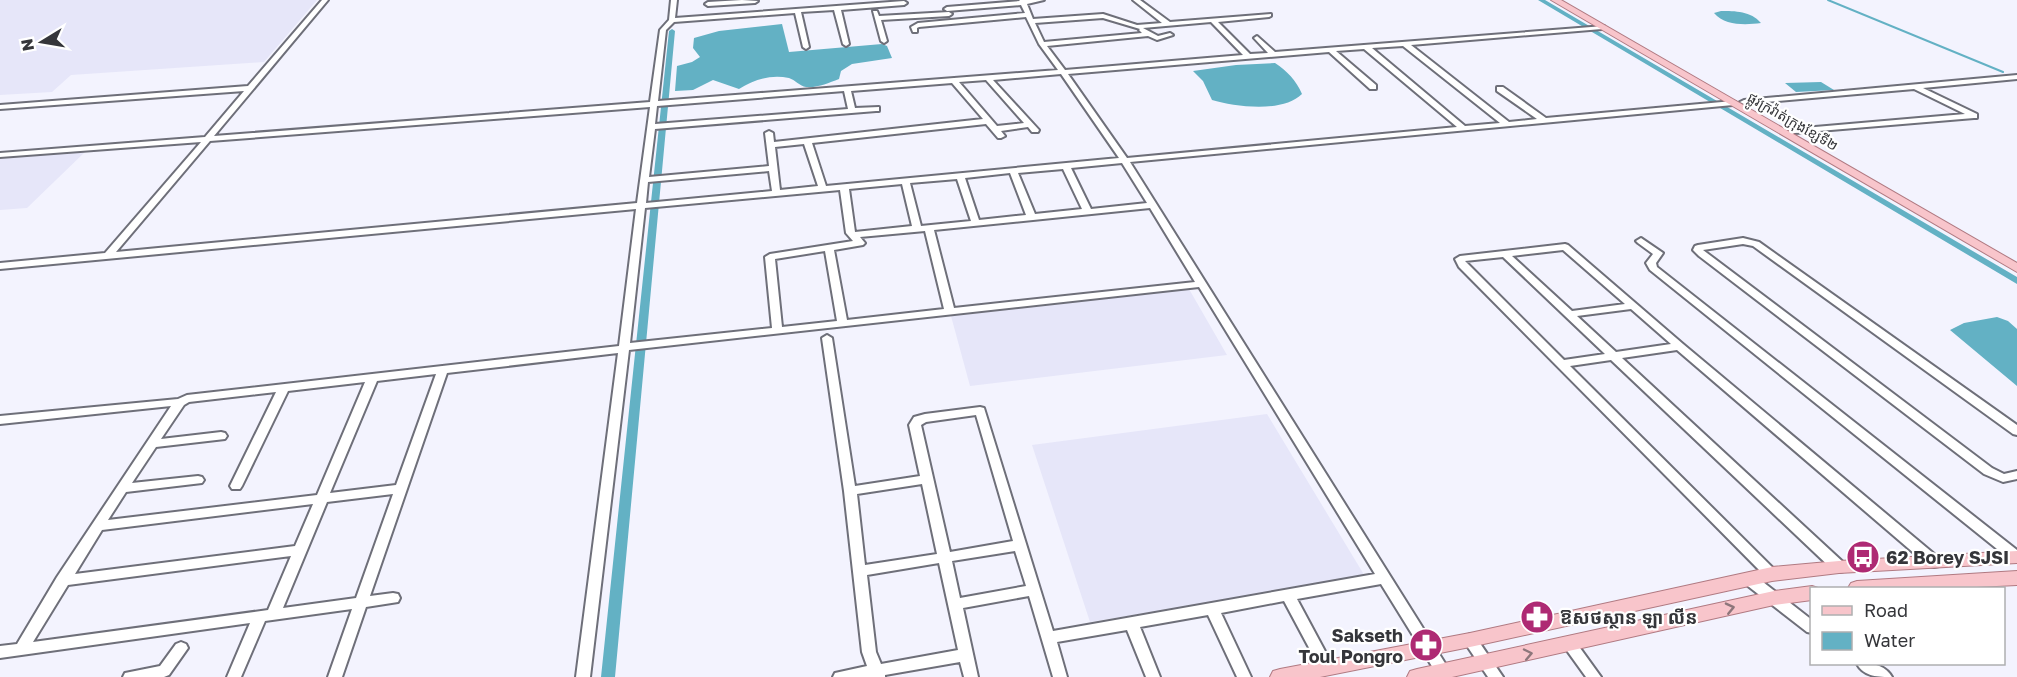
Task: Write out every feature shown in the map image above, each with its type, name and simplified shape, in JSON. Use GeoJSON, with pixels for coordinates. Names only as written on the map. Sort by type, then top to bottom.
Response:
{"type":"FeatureCollection","features":[{"type":"Feature","properties":{"kind":"main road","name":"ផ្លូវក្រវ៉ាត់ក្រុងខ្សែទី២"},"geometry":{"type":"LineString","coordinates":[[1555,0],[1724,104],[2017,268]]}},
{"type":"Feature","properties":{"kind":"main road","name":"ផ្លូវក្រវ៉ាត់ក្រុងខ្សែទី២"},"geometry":{"type":"LineString","coordinates":[[1566,0],[2017,258]]}},
{"type":"Feature","properties":{"kind":"main road"},"geometry":{"type":"LineString","coordinates":[[1599,28],[1612,26]]}},
{"type":"Feature","properties":{"kind":"main road"},"geometry":{"type":"LineString","coordinates":[[1724,104],[1744,102]]}},
{"type":"Feature","properties":{"kind":"main road"},"geometry":{"type":"LineString","coordinates":[[1280,677],[1772,574],[1839,567],[2017,557]]}},
{"type":"Feature","properties":{"kind":"main road"},"geometry":{"type":"LineString","coordinates":[[1875,587],[2017,579]]}},
{"type":"Feature","properties":{"kind":"main road"},"geometry":{"type":"LineString","coordinates":[[1417,677],[1443,672],[1491,670],[1570,645],[1774,598],[1810,593]]}},
{"type":"Feature","properties":{"kind":"street"},"geometry":{"type":"LineString","coordinates":[[108,256],[325,0]]}},
{"type":"Feature","properties":{"kind":"street"},"geometry":{"type":"LineString","coordinates":[[584,677],[649,204],[648,180],[654,126],[661,103],[663,30],[672,20],[674,0]]}},
{"type":"Feature","properties":{"kind":"street"},"geometry":{"type":"LineString","coordinates":[[792,0],[806,47]]}},
{"type":"Feature","properties":{"kind":"street"},"geometry":{"type":"LineString","coordinates":[[832,0],[846,44]]}},
{"type":"Feature","properties":{"kind":"street"},"geometry":{"type":"LineString","coordinates":[[943,0],[952,22]]}},
{"type":"Feature","properties":{"kind":"street"},"geometry":{"type":"LineString","coordinates":[[877,18],[1041,0]]}},
{"type":"Feature","properties":{"kind":"street"},"geometry":{"type":"LineString","coordinates":[[1136,0],[1168,24]]}},
{"type":"Feature","properties":{"kind":"street"},"geometry":{"type":"LineString","coordinates":[[708,4],[755,1],[755,14]]}},
{"type":"Feature","properties":{"kind":"street"},"geometry":{"type":"LineString","coordinates":[[1023,2],[1042,44],[1112,140],[1443,672]]}},
{"type":"Feature","properties":{"kind":"street"},"geometry":{"type":"LineString","coordinates":[[672,20],[873,3],[904,3]]}},
{"type":"Feature","properties":{"kind":"street"},"geometry":{"type":"LineString","coordinates":[[873,3],[884,41]]}},
{"type":"Feature","properties":{"kind":"street"},"geometry":{"type":"LineString","coordinates":[[1137,27],[1269,15]]}},
{"type":"Feature","properties":{"kind":"street"},"geometry":{"type":"LineString","coordinates":[[915,31],[914,27],[918,25],[952,22],[1103,16],[1137,27],[1157,38],[1170,35]]}},
{"type":"Feature","properties":{"kind":"street"},"geometry":{"type":"LineString","coordinates":[[1213,20],[1248,56]]}},
{"type":"Feature","properties":{"kind":"street"},"geometry":{"type":"LineString","coordinates":[[0,155],[1599,28]]}},
{"type":"Feature","properties":{"kind":"street"},"geometry":{"type":"LineString","coordinates":[[1042,44],[1148,34]]}},
{"type":"Feature","properties":{"kind":"street"},"geometry":{"type":"LineString","coordinates":[[1257,38],[1273,54]]}},
{"type":"Feature","properties":{"kind":"street"},"geometry":{"type":"LineString","coordinates":[[1404,43],[1507,124]]}},
{"type":"Feature","properties":{"kind":"street"},"geometry":{"type":"LineString","coordinates":[[1365,46],[1464,128]]}},
{"type":"Feature","properties":{"kind":"street"},"geometry":{"type":"LineString","coordinates":[[1330,49],[1373,87]]}},
{"type":"Feature","properties":{"kind":"street"},"geometry":{"type":"LineString","coordinates":[[1744,102],[2017,77]]}},
{"type":"Feature","properties":{"kind":"street"},"geometry":{"type":"LineString","coordinates":[[988,78],[1033,127],[995,129]]}},
{"type":"Feature","properties":{"kind":"street"},"geometry":{"type":"LineString","coordinates":[[954,81],[1001,136]]}},
{"type":"Feature","properties":{"kind":"street"},"geometry":{"type":"LineString","coordinates":[[1795,131],[1974,116],[1914,86]]}},
{"type":"Feature","properties":{"kind":"street"},"geometry":{"type":"LineString","coordinates":[[0,107],[252,88]]}},
{"type":"Feature","properties":{"kind":"street"},"geometry":{"type":"LineString","coordinates":[[847,89],[852,111]]}},
{"type":"Feature","properties":{"kind":"street"},"geometry":{"type":"LineString","coordinates":[[1500,89],[1543,120]]}},
{"type":"Feature","properties":{"kind":"street"},"geometry":{"type":"LineString","coordinates":[[801,93],[803,115]]}},
{"type":"Feature","properties":{"kind":"street"},"geometry":{"type":"LineString","coordinates":[[0,266],[1724,104]]}},
{"type":"Feature","properties":{"kind":"street"},"geometry":{"type":"LineString","coordinates":[[654,126],[876,109]]}},
{"type":"Feature","properties":{"kind":"street"},"geometry":{"type":"LineString","coordinates":[[771,145],[988,122]]}},
{"type":"Feature","properties":{"kind":"street"},"geometry":{"type":"LineString","coordinates":[[769,133],[776,192]]}},
{"type":"Feature","properties":{"kind":"street"},"geometry":{"type":"LineString","coordinates":[[807,141],[823,188]]}},
{"type":"Feature","properties":{"kind":"street"},"geometry":{"type":"LineString","coordinates":[[1065,165],[1088,212]]}},
{"type":"Feature","properties":{"kind":"street"},"geometry":{"type":"LineString","coordinates":[[648,180],[718,170],[774,168]]}},
{"type":"Feature","properties":{"kind":"street"},"geometry":{"type":"LineString","coordinates":[[1013,170],[1032,218]]}},
{"type":"Feature","properties":{"kind":"street"},"geometry":{"type":"LineString","coordinates":[[960,175],[976,223]]}},
{"type":"Feature","properties":{"kind":"street"},"geometry":{"type":"LineString","coordinates":[[905,180],[917,229]]}},
{"type":"Feature","properties":{"kind":"street"},"geometry":{"type":"LineString","coordinates":[[777,331],[770,257],[860,243],[851,233],[844,186]]}},
{"type":"Feature","properties":{"kind":"street"},"geometry":{"type":"LineString","coordinates":[[854,235],[1153,205]]}},
{"type":"Feature","properties":{"kind":"street"},"geometry":{"type":"LineString","coordinates":[[929,228],[950,311]]}},
{"type":"Feature","properties":{"kind":"street"},"geometry":{"type":"LineString","coordinates":[[1641,241],[1658,253],[1651,263],[1653,268],[2017,557]]}},
{"type":"Feature","properties":{"kind":"street"},"geometry":{"type":"LineString","coordinates":[[2017,431],[1756,244],[1743,241],[1698,248],[1702,254],[1988,471],[2003,478],[2017,475]]}},
{"type":"Feature","properties":{"kind":"street"},"geometry":{"type":"LineString","coordinates":[[1772,574],[1459,261],[1460,259],[1564,247],[1934,562]]}},
{"type":"Feature","properties":{"kind":"street"},"geometry":{"type":"LineString","coordinates":[[829,249],[843,323]]}},
{"type":"Feature","properties":{"kind":"street"},"geometry":{"type":"LineString","coordinates":[[1505,254],[1839,567]]}},
{"type":"Feature","properties":{"kind":"street"},"geometry":{"type":"LineString","coordinates":[[0,420],[180,402],[630,347],[1201,284]]}},
{"type":"Feature","properties":{"kind":"street"},"geometry":{"type":"LineString","coordinates":[[1571,314],[1632,306]]}},
{"type":"Feature","properties":{"kind":"street"},"geometry":{"type":"LineString","coordinates":[[827,338],[850,491],[869,652],[877,674]]}},
{"type":"Feature","properties":{"kind":"street"},"geometry":{"type":"LineString","coordinates":[[1562,364],[1678,346]]}},
{"type":"Feature","properties":{"kind":"street"},"geometry":{"type":"LineString","coordinates":[[335,677],[442,371]]}},
{"type":"Feature","properties":{"kind":"street"},"geometry":{"type":"LineString","coordinates":[[234,677],[301,550],[372,379]]}},
{"type":"Feature","properties":{"kind":"street"},"geometry":{"type":"LineString","coordinates":[[236,486],[283,388]]}},
{"type":"Feature","properties":{"kind":"street"},"geometry":{"type":"LineString","coordinates":[[21,649],[62,581],[180,402]]}},
{"type":"Feature","properties":{"kind":"street"},"geometry":{"type":"LineString","coordinates":[[971,677],[915,428],[918,420],[980,411],[1060,677]]}},
{"type":"Feature","properties":{"kind":"street"},"geometry":{"type":"LineString","coordinates":[[151,444],[221,436]]}},
{"type":"Feature","properties":{"kind":"street"},"geometry":{"type":"LineString","coordinates":[[850,491],[927,479]]}},
{"type":"Feature","properties":{"kind":"street"},"geometry":{"type":"LineString","coordinates":[[122,488],[198,480]]}},
{"type":"Feature","properties":{"kind":"street"},"geometry":{"type":"LineString","coordinates":[[98,526],[400,489]]}},
{"type":"Feature","properties":{"kind":"street"},"geometry":{"type":"LineString","coordinates":[[860,571],[1020,545]]}},
{"type":"Feature","properties":{"kind":"street"},"geometry":{"type":"LineString","coordinates":[[62,581],[301,550]]}},
{"type":"Feature","properties":{"kind":"street"},"geometry":{"type":"LineString","coordinates":[[1048,638],[1383,578]]}},
{"type":"Feature","properties":{"kind":"street"},"geometry":{"type":"LineString","coordinates":[[1749,579],[1810,626]]}},
{"type":"Feature","properties":{"kind":"street"},"geometry":{"type":"LineString","coordinates":[[955,604],[1034,590]]}},
{"type":"Feature","properties":{"kind":"street"},"geometry":{"type":"LineString","coordinates":[[1288,595],[1327,668]]}},
{"type":"Feature","properties":{"kind":"street"},"geometry":{"type":"LineString","coordinates":[[0,652],[393,598]]}},
{"type":"Feature","properties":{"kind":"street"},"geometry":{"type":"LineString","coordinates":[[1212,609],[1244,677]]}},
{"type":"Feature","properties":{"kind":"street"},"geometry":{"type":"LineString","coordinates":[[1131,623],[1153,677]]}},
{"type":"Feature","properties":{"kind":"street"},"geometry":{"type":"LineString","coordinates":[[1470,639],[1491,670]]}},
{"type":"Feature","properties":{"kind":"street"},"geometry":{"type":"LineString","coordinates":[[1570,645],[1594,677]]}},
{"type":"Feature","properties":{"kind":"street"},"geometry":{"type":"LineString","coordinates":[[130,677],[164,671],[181,648]]}},
{"type":"Feature","properties":{"kind":"street"},"geometry":{"type":"LineString","coordinates":[[840,677],[877,674],[966,655]]}},
{"type":"Feature","properties":{"kind":"street"},"geometry":{"type":"LineString","coordinates":[[1867,665],[1885,677]]}},
{"type":"Feature","properties":{"kind":"shaded area"},"geometry":{"type":"Polygon","coordinates":[[[0,0],[317,0],[264,62],[71,75],[52,92],[0,95],[0,0]]]}},
{"type":"Feature","properties":{"kind":"shaded area"},"geometry":{"type":"Polygon","coordinates":[[[86,151],[27,208],[0,210],[0,157],[86,151]]]}},
{"type":"Feature","properties":{"kind":"shaded area"},"geometry":{"type":"Polygon","coordinates":[[[1189,289],[1227,355],[970,386],[951,316],[1189,289]]]}},
{"type":"Feature","properties":{"kind":"shaded area"},"geometry":{"type":"Polygon","coordinates":[[[1267,414],[1366,578],[1090,622],[1032,445],[1267,414]]]}},
{"type":"Feature","properties":{"kind":"water"},"geometry":{"type":"Polygon","coordinates":[[[1721,11],[1748,14],[1761,23],[1730,22],[1714,13],[1721,11]]]}},
{"type":"Feature","properties":{"kind":"water"},"geometry":{"type":"Polygon","coordinates":[[[782,24],[789,52],[882,44],[887,46],[892,58],[852,64],[841,71],[839,79],[815,87],[806,87],[789,78],[769,77],[739,89],[713,80],[693,90],[675,91],[677,66],[700,57],[693,48],[694,38],[719,31],[782,24]]]}},
{"type":"Feature","properties":{"kind":"water"},"geometry":{"type":"Polygon","coordinates":[[[1275,63],[1291,76],[1302,94],[1294,100],[1272,106],[1234,105],[1212,100],[1203,81],[1193,71],[1236,65],[1275,63]]]}},
{"type":"Feature","properties":{"kind":"water"},"geometry":{"type":"Polygon","coordinates":[[[1821,82],[1834,90],[1796,92],[1785,83],[1821,82]]]}},
{"type":"Feature","properties":{"kind":"water"},"geometry":{"type":"Polygon","coordinates":[[[1997,317],[2008,321],[2017,329],[2017,386],[1950,330],[1964,323],[1997,317]]]}},
{"type":"Feature","properties":{"kind":"waterway"},"geometry":{"type":"LineString","coordinates":[[1541,0],[2017,281]]}},
{"type":"Feature","properties":{"kind":"waterway"},"geometry":{"type":"LineString","coordinates":[[1828,0],[2003,72]]}},
{"type":"Feature","properties":{"kind":"waterway"},"geometry":{"type":"LineString","coordinates":[[608,677],[672,31]]}},
{"type":"Feature","properties":{"kind":"place","name":"62 Borey SJSI"},"geometry":{"type":"Point","coordinates":[1863,557]}},
{"type":"Feature","properties":{"kind":"place","name":"ឱសថស្ថាន ឡា លីន"},"geometry":{"type":"Point","coordinates":[1537,617]}},
{"type":"Feature","properties":{"kind":"place","name":"Sakseth Toul Pongro"},"geometry":{"type":"Point","coordinates":[1426,645]}}]}
